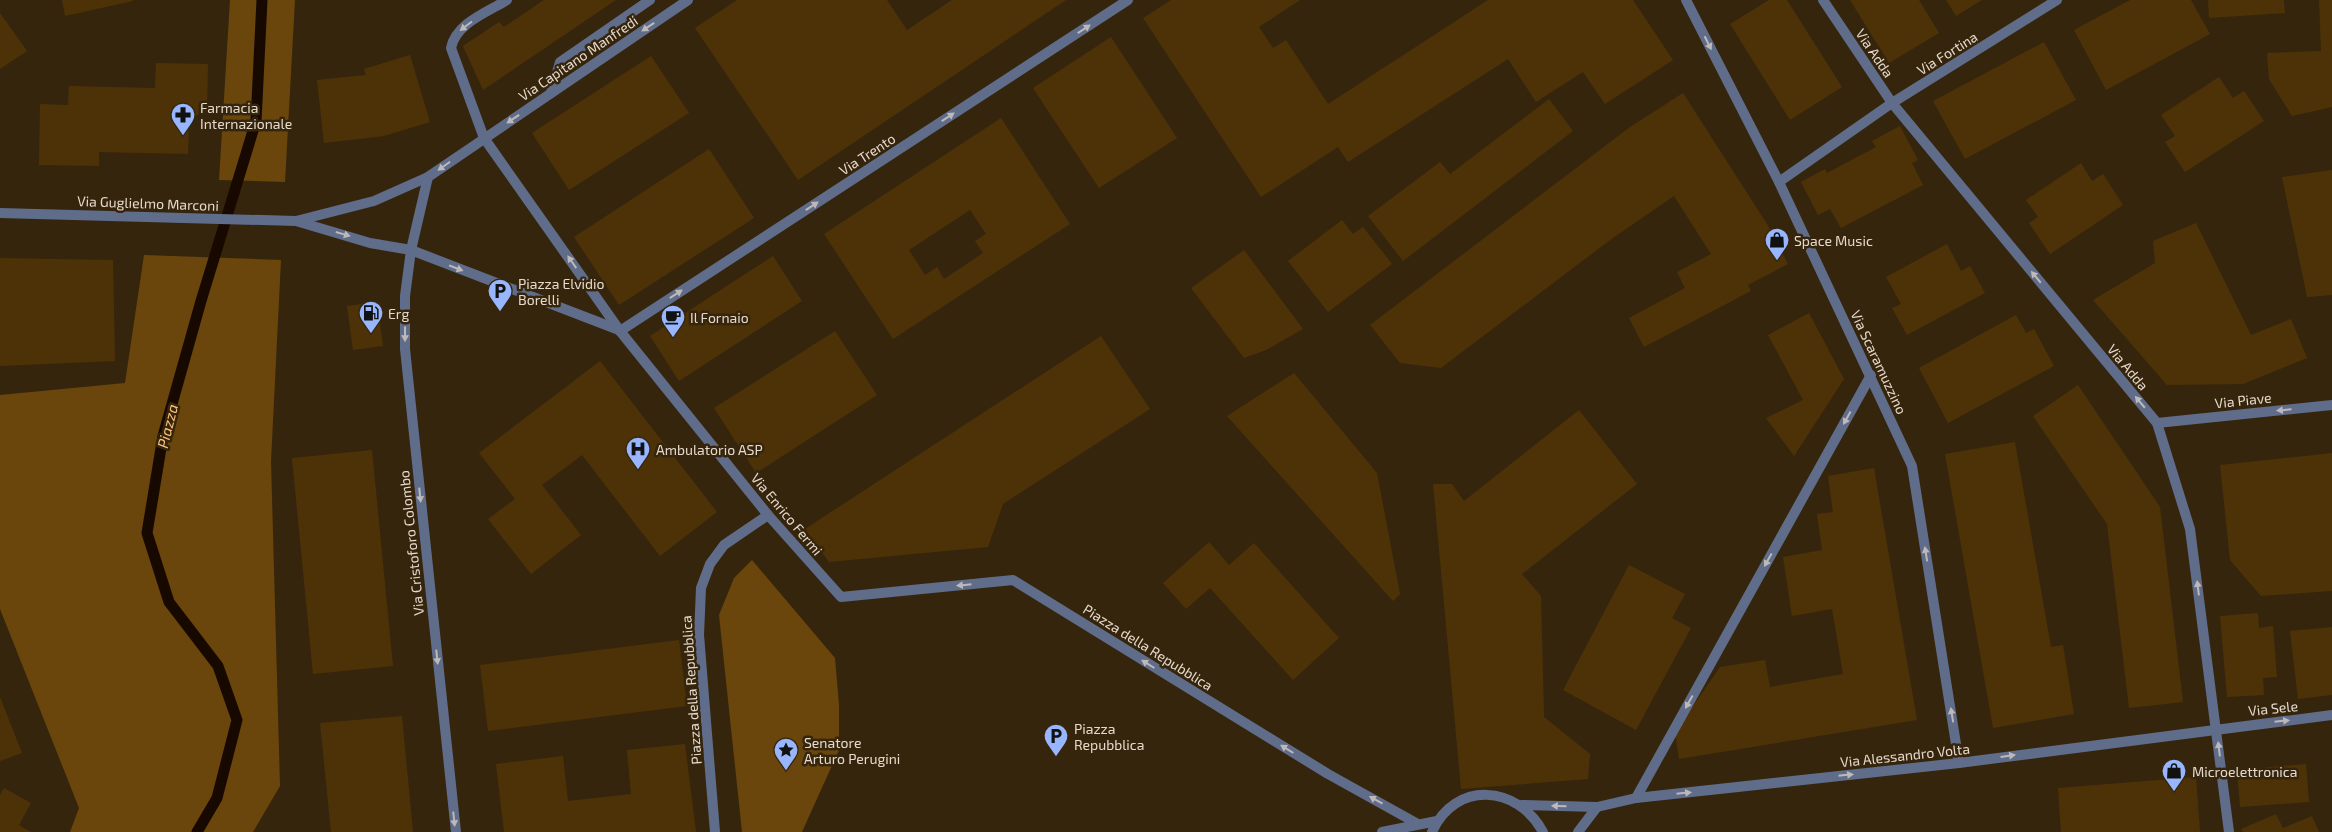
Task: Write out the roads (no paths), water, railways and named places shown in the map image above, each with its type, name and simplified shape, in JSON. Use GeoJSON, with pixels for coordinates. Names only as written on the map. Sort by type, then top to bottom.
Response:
{"type":"FeatureCollection","features":[{"type":"Feature","properties":{"kind":"street"},"geometry":{"type":"LineString","coordinates":[[507,0],[464,26],[453,38],[450,48],[484,138],[620,331]]}},
{"type":"Feature","properties":{"kind":"street"},"geometry":{"type":"LineString","coordinates":[[551,93],[560,62],[650,0]]}},
{"type":"Feature","properties":{"kind":"street","name":"Via Capitano Manfredi"},"geometry":{"type":"LineString","coordinates":[[484,138],[688,0]]}},
{"type":"Feature","properties":{"kind":"street","name":"Via Trento"},"geometry":{"type":"LineString","coordinates":[[620,331],[1128,0]]}},
{"type":"Feature","properties":{"kind":"street","name":"Via Scaramuzzino"},"geometry":{"type":"LineString","coordinates":[[1686,0],[1779,182],[1912,466],[1960,763]]}},
{"type":"Feature","properties":{"kind":"street","name":"Via Adda"},"geometry":{"type":"LineString","coordinates":[[1823,0],[1892,103],[2157,423],[2190,529],[2229,832]]}},
{"type":"Feature","properties":{"kind":"street","name":"Via Fortina"},"geometry":{"type":"LineString","coordinates":[[1779,182],[1892,103],[2057,0]]}},
{"type":"Feature","properties":{"kind":"street"},"geometry":{"type":"LineString","coordinates":[[296,221],[374,201],[428,178],[484,138]]}},
{"type":"Feature","properties":{"kind":"street"},"geometry":{"type":"LineString","coordinates":[[411,250],[428,178]]}},
{"type":"Feature","properties":{"kind":"street","name":"Via Guglielmo Marconi"},"geometry":{"type":"LineString","coordinates":[[0,213],[296,221]]}},
{"type":"Feature","properties":{"kind":"street"},"geometry":{"type":"LineString","coordinates":[[296,221],[370,243],[411,250],[620,331]]}},
{"type":"Feature","properties":{"kind":"street","name":"Via Cristoforo Colombo"},"geometry":{"type":"LineString","coordinates":[[411,250],[405,296],[405,349],[456,832]]}},
{"type":"Feature","properties":{"kind":"street","name":"Via Enrico Fermi"},"geometry":{"type":"LineString","coordinates":[[620,331],[768,515],[841,598]]}},
{"type":"Feature","properties":{"kind":"street"},"geometry":{"type":"LineString","coordinates":[[1636,798],[1870,375]]}},
{"type":"Feature","properties":{"kind":"street","name":"Via Piave"},"geometry":{"type":"LineString","coordinates":[[2157,423],[2332,404]]}},
{"type":"Feature","properties":{"kind":"street","name":"Piazza della Repubblica"},"geometry":{"type":"LineString","coordinates":[[716,832],[698,635],[701,588],[710,564],[724,544],[768,515]]}},
{"type":"Feature","properties":{"kind":"street","name":"Piazza della Repubblica"},"geometry":{"type":"LineString","coordinates":[[841,598],[1013,580],[1328,774],[1418,824]]}},
{"type":"Feature","properties":{"kind":"street","name":"Via Sele"},"geometry":{"type":"LineString","coordinates":[[2216,729],[2332,715]]}},
{"type":"Feature","properties":{"kind":"street","name":"Via Alessandro Volta"},"geometry":{"type":"LineString","coordinates":[[1522,805],[1597,807],[1636,798],[1960,763],[2216,729]]}},
{"type":"Feature","properties":{"kind":"street"},"geometry":{"type":"LineString","coordinates":[[1432,832],[1437,821],[1450,807],[1467,798],[1486,794],[1504,797],[1522,805],[1536,818],[1543,832]]}},
{"type":"Feature","properties":{"kind":"street"},"geometry":{"type":"LineString","coordinates":[[1578,832],[1597,807]]}},
{"type":"Feature","properties":{"kind":"street"},"geometry":{"type":"LineString","coordinates":[[1382,832],[1437,821]]}},
{"type":"Feature","properties":{"kind":"waterway","name":"Piazza"},"geometry":{"type":"LineString","coordinates":[[197,832],[217,798],[237,720],[218,666],[169,602],[147,533],[163,436],[201,301],[256,121],[262,0]]}},
{"type":"Feature","properties":{"kind":"place","name":"Farmacia Internazionale"},"geometry":{"type":"Point","coordinates":[183,136]}},
{"type":"Feature","properties":{"kind":"place","name":"Space Music"},"geometry":{"type":"Point","coordinates":[1777,261]}},
{"type":"Feature","properties":{"kind":"place","name":"Piazza Elvidio Borelli"},"geometry":{"type":"Point","coordinates":[500,312]}},
{"type":"Feature","properties":{"kind":"place","name":"Erg"},"geometry":{"type":"Point","coordinates":[371,334]}},
{"type":"Feature","properties":{"kind":"place","name":"Il Fornaio"},"geometry":{"type":"Point","coordinates":[673,338]}},
{"type":"Feature","properties":{"kind":"place","name":"Ambulatorio ASP"},"geometry":{"type":"Point","coordinates":[638,470]}},
{"type":"Feature","properties":{"kind":"place","name":"Piazza Repubblica"},"geometry":{"type":"Point","coordinates":[1056,757]}},
{"type":"Feature","properties":{"kind":"place","name":"Senatore Arturo Perugini"},"geometry":{"type":"Point","coordinates":[786,771]}},
{"type":"Feature","properties":{"kind":"place","name":"Microelettronica"},"geometry":{"type":"Point","coordinates":[2174,792]}}]}
